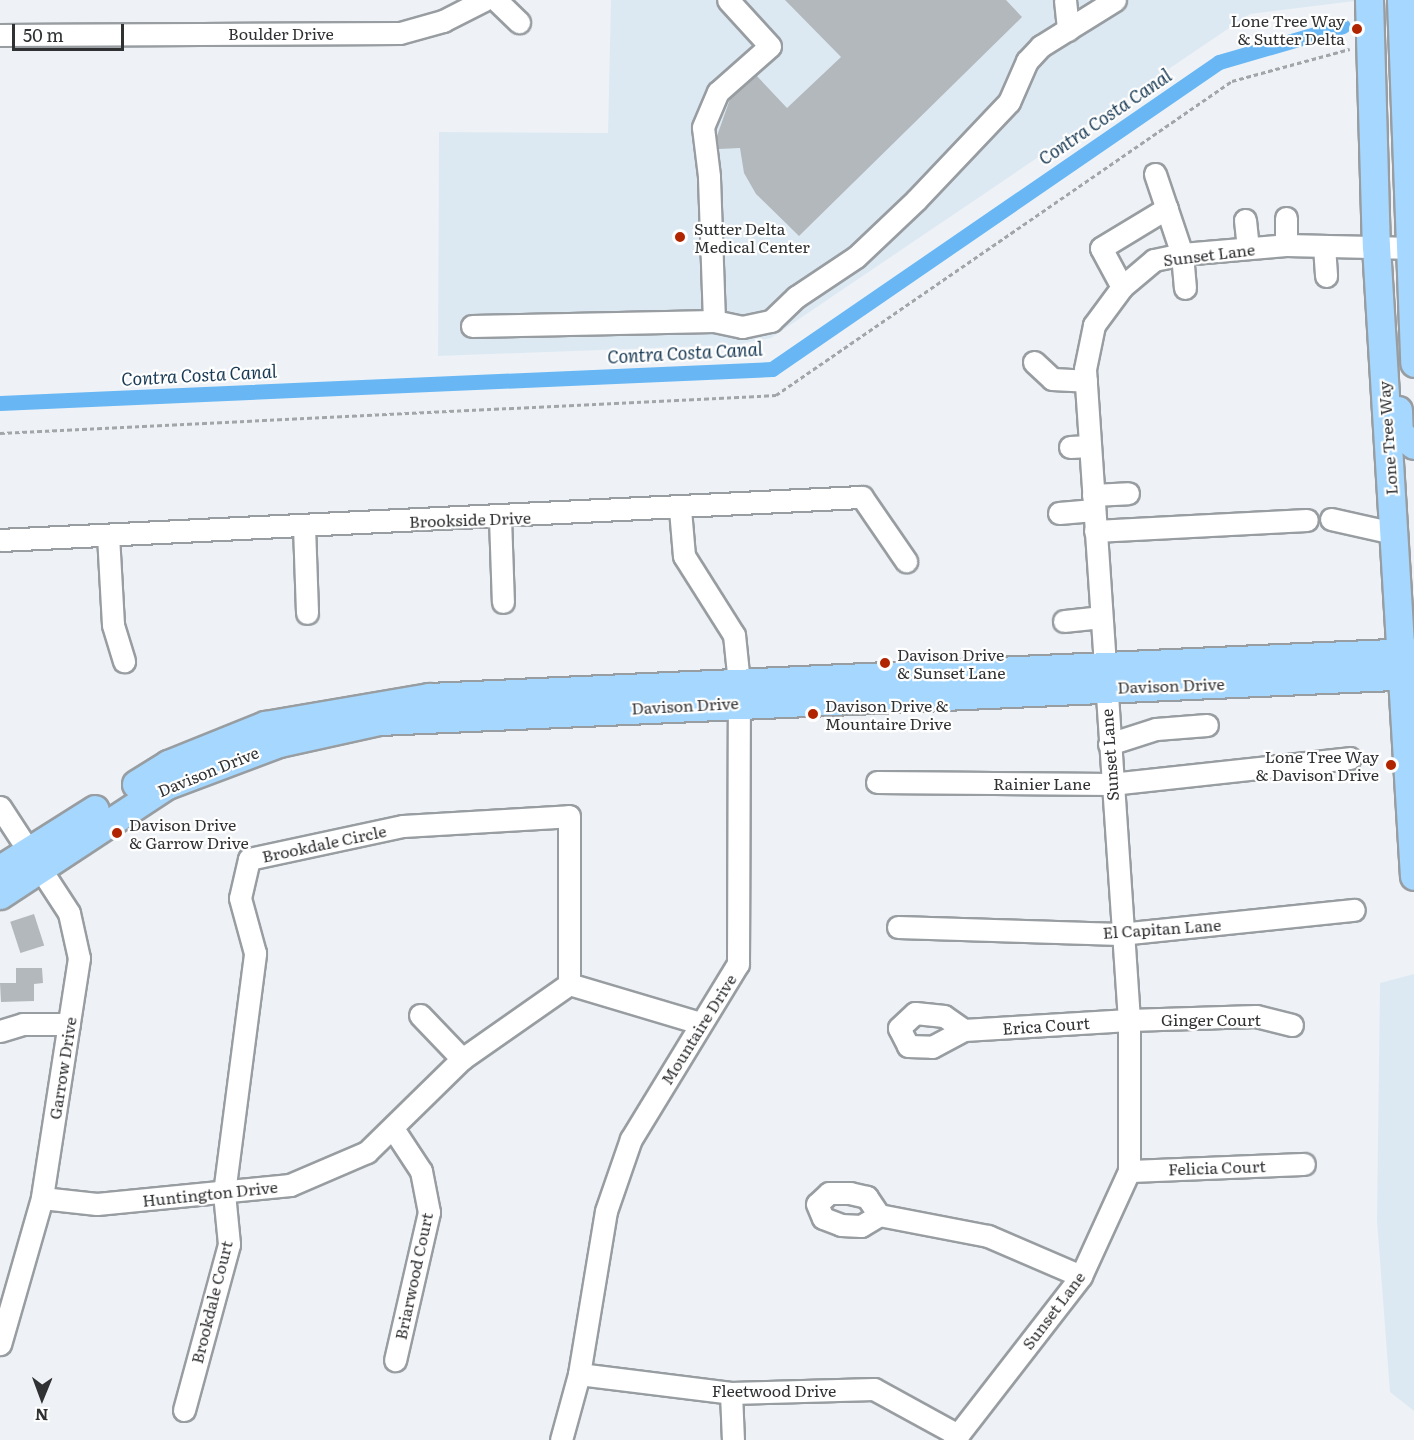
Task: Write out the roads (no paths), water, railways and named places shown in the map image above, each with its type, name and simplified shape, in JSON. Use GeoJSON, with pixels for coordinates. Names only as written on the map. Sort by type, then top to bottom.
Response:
{"type":"FeatureCollection","features":[{"type":"Feature","properties":{"kind":"main road","name":"Lone Tree Way"},"geometry":{"type":"LineString","coordinates":[[1369,0],[1376,246],[1393,533],[1408,664],[1414,876]]}},
{"type":"Feature","properties":{"kind":"main road"},"geometry":{"type":"LineString","coordinates":[[1401,0],[1409,115],[1414,354]]}},
{"type":"Feature","properties":{"kind":"main road"},"geometry":{"type":"LineString","coordinates":[[1384,391],[1393,396],[1398,407],[1398,433],[1414,445]]}},
{"type":"Feature","properties":{"kind":"main road","name":"Davison Drive"},"geometry":{"type":"LineString","coordinates":[[0,895],[36,857],[168,764],[264,725],[429,696],[739,692],[1408,664]]}},
{"type":"Feature","properties":{"kind":"main road","name":"Davison Drive"},"geometry":{"type":"LineString","coordinates":[[0,869],[36,857]]}},
{"type":"Feature","properties":{"kind":"street","name":"Boulder Drive"},"geometry":{"type":"LineString","coordinates":[[0,35],[400,33],[443,21],[484,0]]}},
{"type":"Feature","properties":{"kind":"street"},"geometry":{"type":"LineString","coordinates":[[496,0],[519,22]]}},
{"type":"Feature","properties":{"kind":"street"},"geometry":{"type":"LineString","coordinates":[[714,321],[703,127],[718,92],[770,46],[728,0]]}},
{"type":"Feature","properties":{"kind":"street"},"geometry":{"type":"LineString","coordinates":[[1065,0],[1068,30]]}},
{"type":"Feature","properties":{"kind":"street"},"geometry":{"type":"LineString","coordinates":[[472,326],[714,321],[742,327],[771,321],[796,297],[856,257],[1009,102],[1028,61],[1041,46],[1115,0]]}},
{"type":"Feature","properties":{"kind":"street"},"geometry":{"type":"LineString","coordinates":[[1155,174],[1182,254],[1185,288]]}},
{"type":"Feature","properties":{"kind":"street"},"geometry":{"type":"LineString","coordinates":[[1122,287],[1101,248],[1167,208]]}},
{"type":"Feature","properties":{"kind":"street"},"geometry":{"type":"LineString","coordinates":[[1286,218],[1286,245]]}},
{"type":"Feature","properties":{"kind":"street"},"geometry":{"type":"LineString","coordinates":[[1245,220],[1248,248]]}},
{"type":"Feature","properties":{"kind":"street","name":"Sunset Lane"},"geometry":{"type":"LineString","coordinates":[[956,1437],[1081,1276],[1129,1171],[1129,1020],[1120,934],[1094,512],[1080,447],[1094,325],[1122,287],[1154,261],[1182,254],[1286,245],[1411,248]]}},
{"type":"Feature","properties":{"kind":"street"},"geometry":{"type":"LineString","coordinates":[[1324,246],[1326,276]]}},
{"type":"Feature","properties":{"kind":"street"},"geometry":{"type":"LineString","coordinates":[[1034,362],[1052,379],[1086,381]]}},
{"type":"Feature","properties":{"kind":"street"},"geometry":{"type":"LineString","coordinates":[[1094,512],[1128,493]]}},
{"type":"Feature","properties":{"kind":"street","name":"Brookside Drive"},"geometry":{"type":"LineString","coordinates":[[0,540],[680,509],[862,496],[906,561]]}},
{"type":"Feature","properties":{"kind":"street","name":"Mountaire Drive"},"geometry":{"type":"LineString","coordinates":[[561,1440],[579,1374],[609,1201],[630,1139],[738,964],[739,692],[734,635],[684,556],[680,509]]}},
{"type":"Feature","properties":{"kind":"street"},"geometry":{"type":"LineString","coordinates":[[1059,513],[1094,512],[1198,524],[1307,520]]}},
{"type":"Feature","properties":{"kind":"street"},"geometry":{"type":"LineString","coordinates":[[501,518],[503,602]]}},
{"type":"Feature","properties":{"kind":"street"},"geometry":{"type":"LineString","coordinates":[[1331,519],[1393,533]]}},
{"type":"Feature","properties":{"kind":"street"},"geometry":{"type":"LineString","coordinates":[[304,526],[307,613]]}},
{"type":"Feature","properties":{"kind":"street"},"geometry":{"type":"LineString","coordinates":[[108,535],[113,625],[124,661]]}},
{"type":"Feature","properties":{"kind":"street"},"geometry":{"type":"LineString","coordinates":[[1064,621],[1101,616]]}},
{"type":"Feature","properties":{"kind":"street"},"geometry":{"type":"LineString","coordinates":[[1109,744],[1156,729],[1206,725]]}},
{"type":"Feature","properties":{"kind":"street","name":"Rainier Lane"},"geometry":{"type":"LineString","coordinates":[[877,782],[1112,784],[1350,758]]}},
{"type":"Feature","properties":{"kind":"street","name":"Garrow Drive"},"geometry":{"type":"LineString","coordinates":[[0,807],[36,857],[69,913],[80,958],[42,1198],[4,1317],[0,1344]]}},
{"type":"Feature","properties":{"kind":"street","name":"Brookdale Circle"},"geometry":{"type":"LineString","coordinates":[[225,1193],[255,953],[240,898],[249,859],[403,826],[569,816],[569,984]]}},
{"type":"Feature","properties":{"kind":"street","name":"El Capitan Lane"},"geometry":{"type":"LineString","coordinates":[[898,927],[1120,934],[1354,910]]}},
{"type":"Feature","properties":{"kind":"street"},"geometry":{"type":"LineString","coordinates":[[569,984],[700,1023]]}},
{"type":"Feature","properties":{"kind":"street","name":"Huntington Drive"},"geometry":{"type":"LineString","coordinates":[[42,1198],[97,1204],[290,1185],[367,1152],[394,1130],[462,1059],[569,984]]}},
{"type":"Feature","properties":{"kind":"street"},"geometry":{"type":"LineString","coordinates":[[420,1015],[462,1059]]}},
{"type":"Feature","properties":{"kind":"street","name":"Ginger Court"},"geometry":{"type":"LineString","coordinates":[[1129,1020],[1256,1016],[1292,1024]]}},
{"type":"Feature","properties":{"kind":"street","name":"Erica Court"},"geometry":{"type":"LineString","coordinates":[[964,1030],[1129,1020]]}},
{"type":"Feature","properties":{"kind":"street"},"geometry":{"type":"LineString","coordinates":[[0,1031],[23,1024],[69,1024]]}},
{"type":"Feature","properties":{"kind":"street","name":"Briarwood Court"},"geometry":{"type":"LineString","coordinates":[[394,1130],[421,1171],[429,1212],[395,1360]]}},
{"type":"Feature","properties":{"kind":"street","name":"Felicia Court"},"geometry":{"type":"LineString","coordinates":[[1129,1171],[1304,1164]]}},
{"type":"Feature","properties":{"kind":"street","name":"Brookdale Court"},"geometry":{"type":"LineString","coordinates":[[184,1410],[229,1244],[225,1193]]}},
{"type":"Feature","properties":{"kind":"street"},"geometry":{"type":"LineString","coordinates":[[879,1215],[988,1236],[1081,1276]]}},
{"type":"Feature","properties":{"kind":"street","name":"Fleetwood Drive"},"geometry":{"type":"LineString","coordinates":[[579,1374],[731,1393],[874,1389],[956,1437]]}},
{"type":"Feature","properties":{"kind":"street"},"geometry":{"type":"LineString","coordinates":[[731,1393],[733,1440]]}},
{"type":"Feature","properties":{"kind":"waterway","name":"Contra Costa Canal"},"geometry":{"type":"LineString","coordinates":[[0,403],[772,369],[1219,62],[1343,26]]}},
{"type":"Feature","properties":{"kind":"place","name":"Lone Tree Way & Sutter Delta"},"geometry":{"type":"Point","coordinates":[1357,29]}},
{"type":"Feature","properties":{"kind":"place","name":"Sutter Delta Medical Center"},"geometry":{"type":"Point","coordinates":[680,237]}},
{"type":"Feature","properties":{"kind":"place","name":"Davison Drive & Sunset Lane"},"geometry":{"type":"Point","coordinates":[885,663]}},
{"type":"Feature","properties":{"kind":"place","name":"Davison Drive & Mountaire Drive"},"geometry":{"type":"Point","coordinates":[813,714]}},
{"type":"Feature","properties":{"kind":"place","name":"Lone Tree Way & Davison Drive"},"geometry":{"type":"Point","coordinates":[1391,765]}},
{"type":"Feature","properties":{"kind":"place","name":"Davison Drive & Garrow Drive"},"geometry":{"type":"Point","coordinates":[117,833]}}]}
